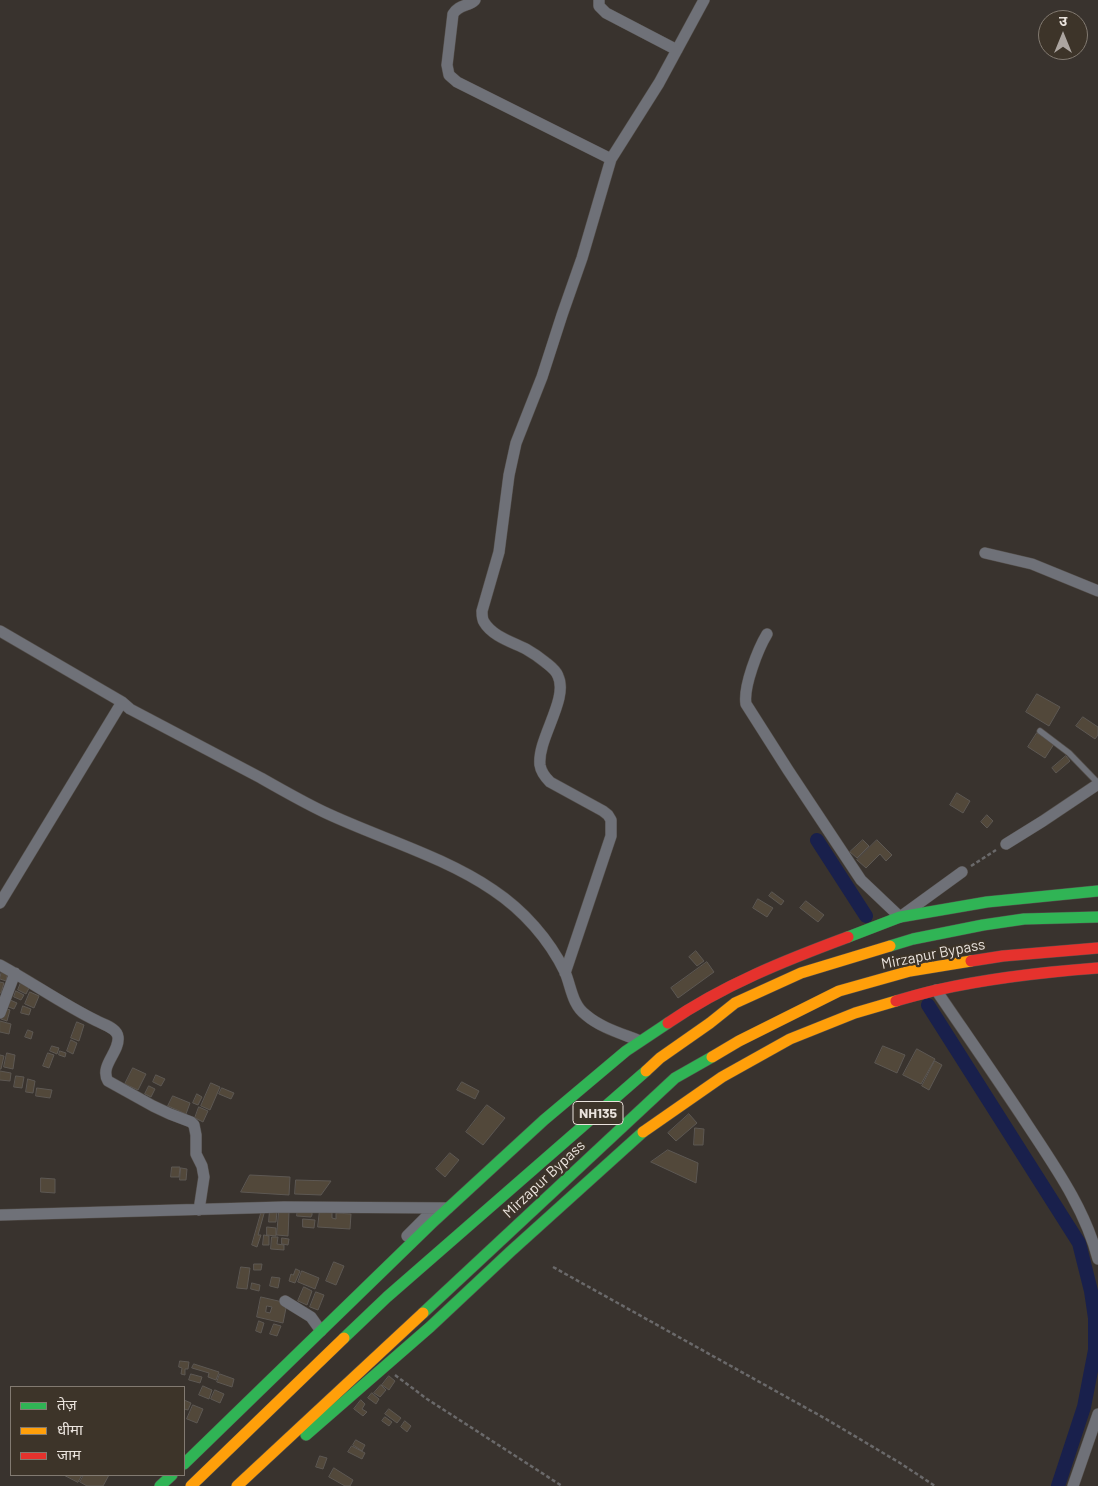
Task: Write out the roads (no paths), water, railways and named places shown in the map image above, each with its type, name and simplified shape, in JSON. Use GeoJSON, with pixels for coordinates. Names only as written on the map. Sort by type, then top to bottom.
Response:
{"type":"FeatureCollection","features":[{"type":"Feature","properties":{"kind":"main road"},"geometry":{"type":"LineString","coordinates":[[185,1463],[448,1208],[544,1120],[626,1051],[691,1006],[782,962],[900,917],[987,902],[1098,891]]}},
{"type":"Feature","properties":{"kind":"main road","name":"NH135"},"geometry":{"type":"LineString","coordinates":[[191,1486],[387,1297],[660,1058],[735,1003],[801,973],[913,939],[1024,919],[1098,917]]}},
{"type":"Feature","properties":{"kind":"main road","name":"Mirzapur Bypass"},"geometry":{"type":"LineString","coordinates":[[237,1486],[674,1078],[739,1041],[839,991],[910,971],[1003,956],[1098,948]]}},
{"type":"Feature","properties":{"kind":"main road"},"geometry":{"type":"LineString","coordinates":[[252,1486],[288,1451],[642,1134],[722,1077],[790,1039],[855,1013],[936,990],[979,982],[1032,974],[1098,968]]}},
{"type":"Feature","properties":{"kind":"main road"},"geometry":{"type":"LineString","coordinates":[[160,1486],[171,1476]]}},
{"type":"Feature","properties":{"kind":"street"},"geometry":{"type":"LineString","coordinates":[[475,0],[472,3],[460,6],[453,14],[447,65],[449,76],[457,82],[611,159]]}},
{"type":"Feature","properties":{"kind":"street"},"geometry":{"type":"LineString","coordinates":[[599,0],[599,6],[606,13],[677,50]]}},
{"type":"Feature","properties":{"kind":"street"},"geometry":{"type":"LineString","coordinates":[[565,973],[611,836],[611,820],[603,811],[550,782],[543,774],[540,759],[560,694],[558,674],[535,655],[491,630],[484,623],[482,611],[499,552],[509,475],[516,443],[542,377],[582,258],[611,159],[650,99],[704,0]]}},
{"type":"Feature","properties":{"kind":"street"},"geometry":{"type":"LineString","coordinates":[[985,553],[1032,564],[1098,591]]}},
{"type":"Feature","properties":{"kind":"street"},"geometry":{"type":"LineString","coordinates":[[0,631],[122,702],[130,709],[324,812],[447,864],[480,881],[510,902],[532,924],[555,954],[565,973],[577,1006],[585,1015],[597,1023],[640,1041]]}},
{"type":"Feature","properties":{"kind":"street"},"geometry":{"type":"LineString","coordinates":[[767,634],[757,653],[745,693],[746,704],[861,880],[900,917],[962,872]]}},
{"type":"Feature","properties":{"kind":"street"},"geometry":{"type":"LineString","coordinates":[[0,903],[122,702]]}},
{"type":"Feature","properties":{"kind":"street"},"geometry":{"type":"LineString","coordinates":[[1006,844],[1043,822],[1098,783]]}},
{"type":"Feature","properties":{"kind":"street"},"geometry":{"type":"LineString","coordinates":[[0,965],[116,1032],[118,1041],[106,1071],[108,1081],[153,1106],[194,1125],[196,1154],[202,1166],[204,1177],[199,1210]]}},
{"type":"Feature","properties":{"kind":"street"},"geometry":{"type":"LineString","coordinates":[[0,1012],[15,973]]}},
{"type":"Feature","properties":{"kind":"street"},"geometry":{"type":"LineString","coordinates":[[936,990],[1056,1167],[1082,1212],[1098,1259]]}},
{"type":"Feature","properties":{"kind":"street"},"geometry":{"type":"LineString","coordinates":[[0,1215],[284,1207],[448,1208]]}},
{"type":"Feature","properties":{"kind":"street"},"geometry":{"type":"LineString","coordinates":[[368,1285],[376,1267],[435,1208]]}},
{"type":"Feature","properties":{"kind":"street"},"geometry":{"type":"LineString","coordinates":[[285,1301],[311,1317],[321,1331]]}},
{"type":"Feature","properties":{"kind":"street"},"geometry":{"type":"LineString","coordinates":[[1073,1486],[1098,1414]]}},
{"type":"Feature","properties":{"kind":"lane"},"geometry":{"type":"LineString","coordinates":[[1040,731],[1069,753],[1098,783]]}},
{"type":"Feature","properties":{"kind":"waterway"},"geometry":{"type":"LineString","coordinates":[[817,840],[866,916]]}},
{"type":"Feature","properties":{"kind":"waterway"},"geometry":{"type":"LineString","coordinates":[[928,1005],[1079,1243],[1091,1291],[1095,1318],[1095,1350],[1084,1407],[1058,1486]]}}]}
